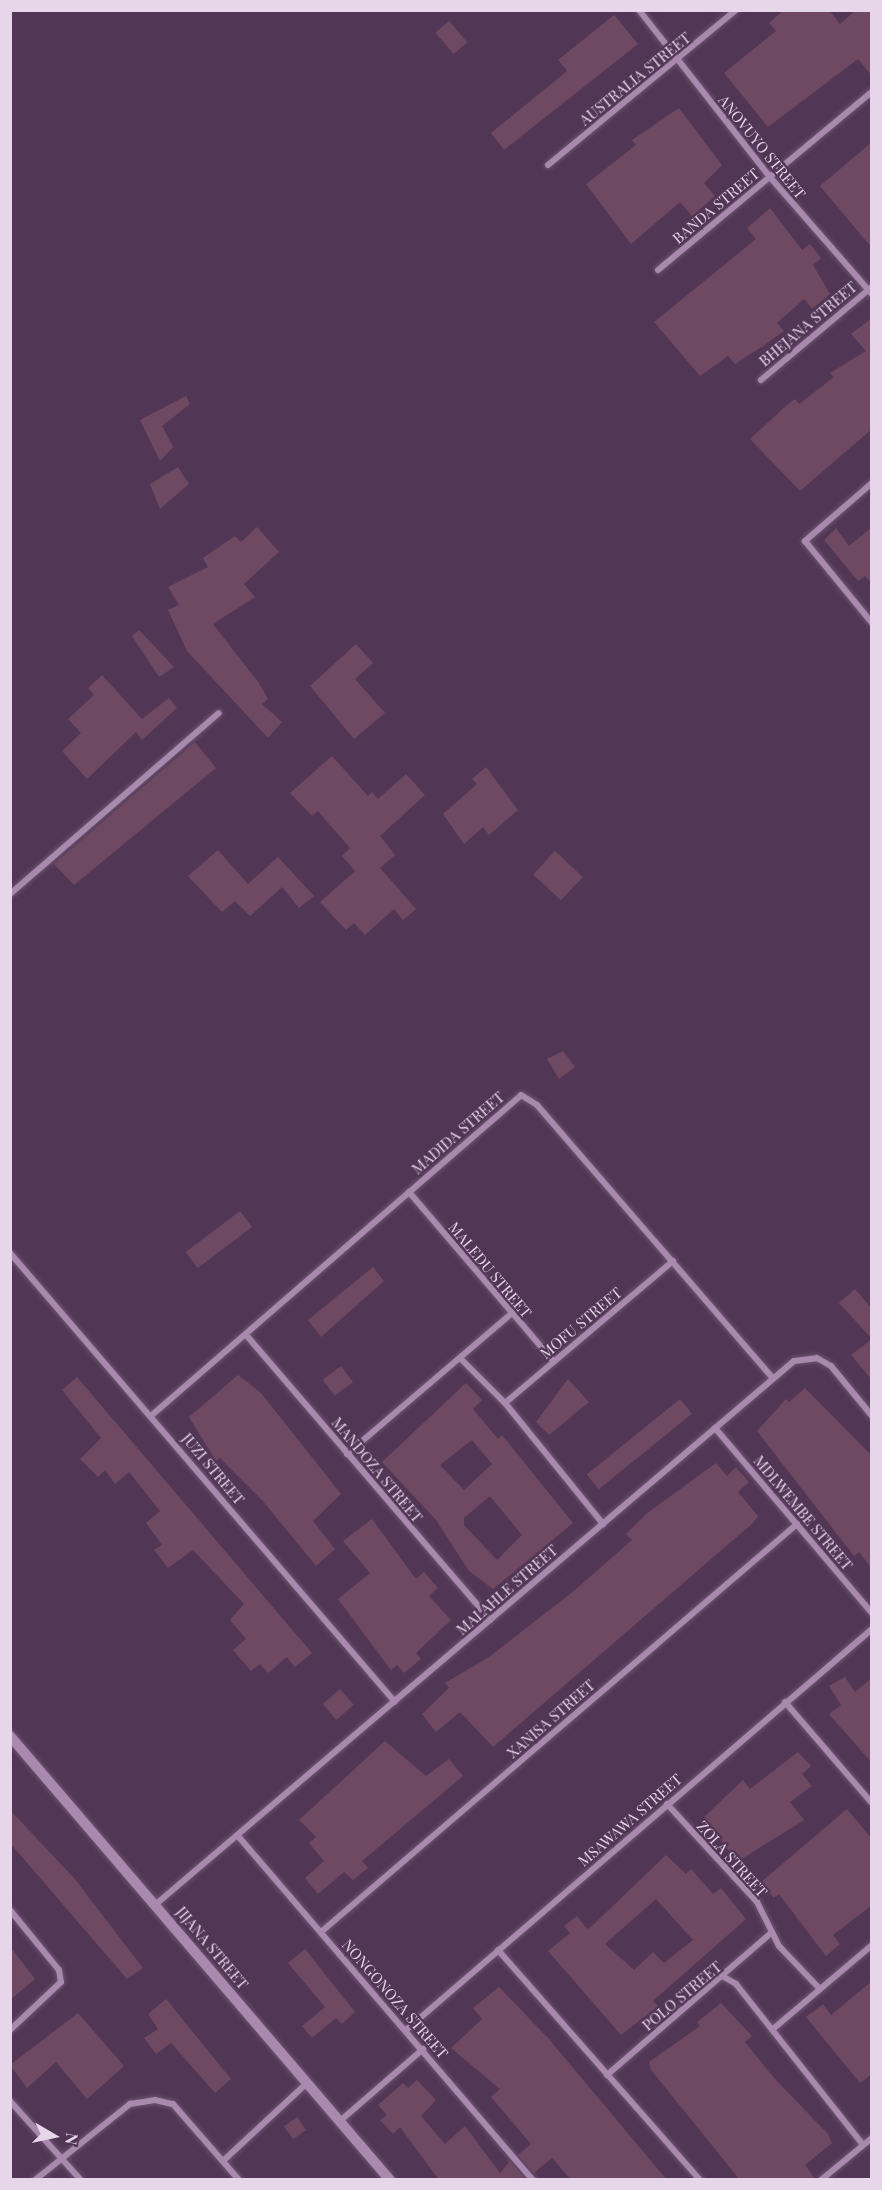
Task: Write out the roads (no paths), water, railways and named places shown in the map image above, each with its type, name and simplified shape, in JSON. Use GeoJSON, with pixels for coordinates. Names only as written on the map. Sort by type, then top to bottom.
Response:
{"type":"FeatureCollection","features":[{"type":"Feature","properties":{"kind":"street","name":"ANOVUYO STREET"},"geometry":{"type":"LineString","coordinates":[[639,10],[676,61],[769,176],[870,290]]}},
{"type":"Feature","properties":{"kind":"street","name":"AUSTRALIA STREET"},"geometry":{"type":"LineString","coordinates":[[548,165],[736,10]]}},
{"type":"Feature","properties":{"kind":"street","name":"BANDA STREET"},"geometry":{"type":"LineString","coordinates":[[658,270],[872,92]]}},
{"type":"Feature","properties":{"kind":"street","name":"BHEJANA STREET"},"geometry":{"type":"LineString","coordinates":[[761,380],[870,290]]}},
{"type":"Feature","properties":{"kind":"street"},"geometry":{"type":"LineString","coordinates":[[872,483],[810,532],[806,544],[872,623]]}},
{"type":"Feature","properties":{"kind":"street"},"geometry":{"type":"LineString","coordinates":[[10,894],[219,712]]}},
{"type":"Feature","properties":{"kind":"street","name":"MADIDA STREET"},"geometry":{"type":"LineString","coordinates":[[152,1415],[247,1336],[521,1095],[537,1105],[773,1378]]}},
{"type":"Feature","properties":{"kind":"street","name":"MALEDU STREET"},"geometry":{"type":"LineString","coordinates":[[409,1192],[554,1362]]}},
{"type":"Feature","properties":{"kind":"street","name":"JUZI STREET"},"geometry":{"type":"LineString","coordinates":[[10,1253],[152,1415],[395,1702]]}},
{"type":"Feature","properties":{"kind":"street","name":"MOFU STREET"},"geometry":{"type":"LineString","coordinates":[[505,1403],[673,1261]]}},
{"type":"Feature","properties":{"kind":"street"},"geometry":{"type":"LineString","coordinates":[[347,1454],[511,1314]]}},
{"type":"Feature","properties":{"kind":"street","name":"MANDOZA STREET"},"geometry":{"type":"LineString","coordinates":[[247,1336],[490,1620]]}},
{"type":"Feature","properties":{"kind":"street"},"geometry":{"type":"LineString","coordinates":[[460,1358],[505,1403],[603,1524]]}},
{"type":"Feature","properties":{"kind":"street","name":"MALAHLE STREET"},"geometry":{"type":"LineString","coordinates":[[155,1905],[794,1362],[817,1358],[831,1366],[872,1416]]}},
{"type":"Feature","properties":{"kind":"street","name":"MDLWEMBE STREET"},"geometry":{"type":"LineString","coordinates":[[715,1428],[872,1613]]}},
{"type":"Feature","properties":{"kind":"street","name":"XANISA STREET"},"geometry":{"type":"LineString","coordinates":[[321,1932],[797,1524]]}},
{"type":"Feature","properties":{"kind":"street","name":"MSAWAWA STREET"},"geometry":{"type":"LineString","coordinates":[[406,2030],[872,1629]]}},
{"type":"Feature","properties":{"kind":"street"},"geometry":{"type":"LineString","coordinates":[[785,1702],[872,1803]]}},
{"type":"Feature","properties":{"kind":"street","name":"JIJANA STREET"},"geometry":{"type":"LineString","coordinates":[[10,1736],[390,2180]]}},
{"type":"Feature","properties":{"kind":"street","name":"ZOLA STREET"},"geometry":{"type":"LineString","coordinates":[[667,1804],[757,1902],[771,1933],[820,1989]]}},
{"type":"Feature","properties":{"kind":"street","name":"NONGONOZA STREET"},"geometry":{"type":"LineString","coordinates":[[238,1836],[533,2180]]}},
{"type":"Feature","properties":{"kind":"street"},"geometry":{"type":"LineString","coordinates":[[10,1910],[59,1970],[61,1982],[10,2030]]}},
{"type":"Feature","properties":{"kind":"street","name":"POLO STREET"},"geometry":{"type":"LineString","coordinates":[[607,2075],[724,1977],[771,1933]]}},
{"type":"Feature","properties":{"kind":"street"},"geometry":{"type":"LineString","coordinates":[[773,2029],[872,1945]]}},
{"type":"Feature","properties":{"kind":"street"},"geometry":{"type":"LineString","coordinates":[[498,1950],[700,2180]]}},
{"type":"Feature","properties":{"kind":"street"},"geometry":{"type":"LineString","coordinates":[[724,1977],[773,2029],[863,2145]]}},
{"type":"Feature","properties":{"kind":"street"},"geometry":{"type":"LineString","coordinates":[[340,2121],[423,2049]]}},
{"type":"Feature","properties":{"kind":"street"},"geometry":{"type":"LineString","coordinates":[[223,2161],[308,2084]]}},
{"type":"Feature","properties":{"kind":"street"},"geometry":{"type":"LineString","coordinates":[[35,2180],[130,2104],[155,2100],[173,2104],[239,2180]]}},
{"type":"Feature","properties":{"kind":"street"},"geometry":{"type":"LineString","coordinates":[[10,2101],[81,2180]]}},
{"type":"Feature","properties":{"kind":"street"},"geometry":{"type":"LineString","coordinates":[[821,2180],[872,2138]]}}]}
